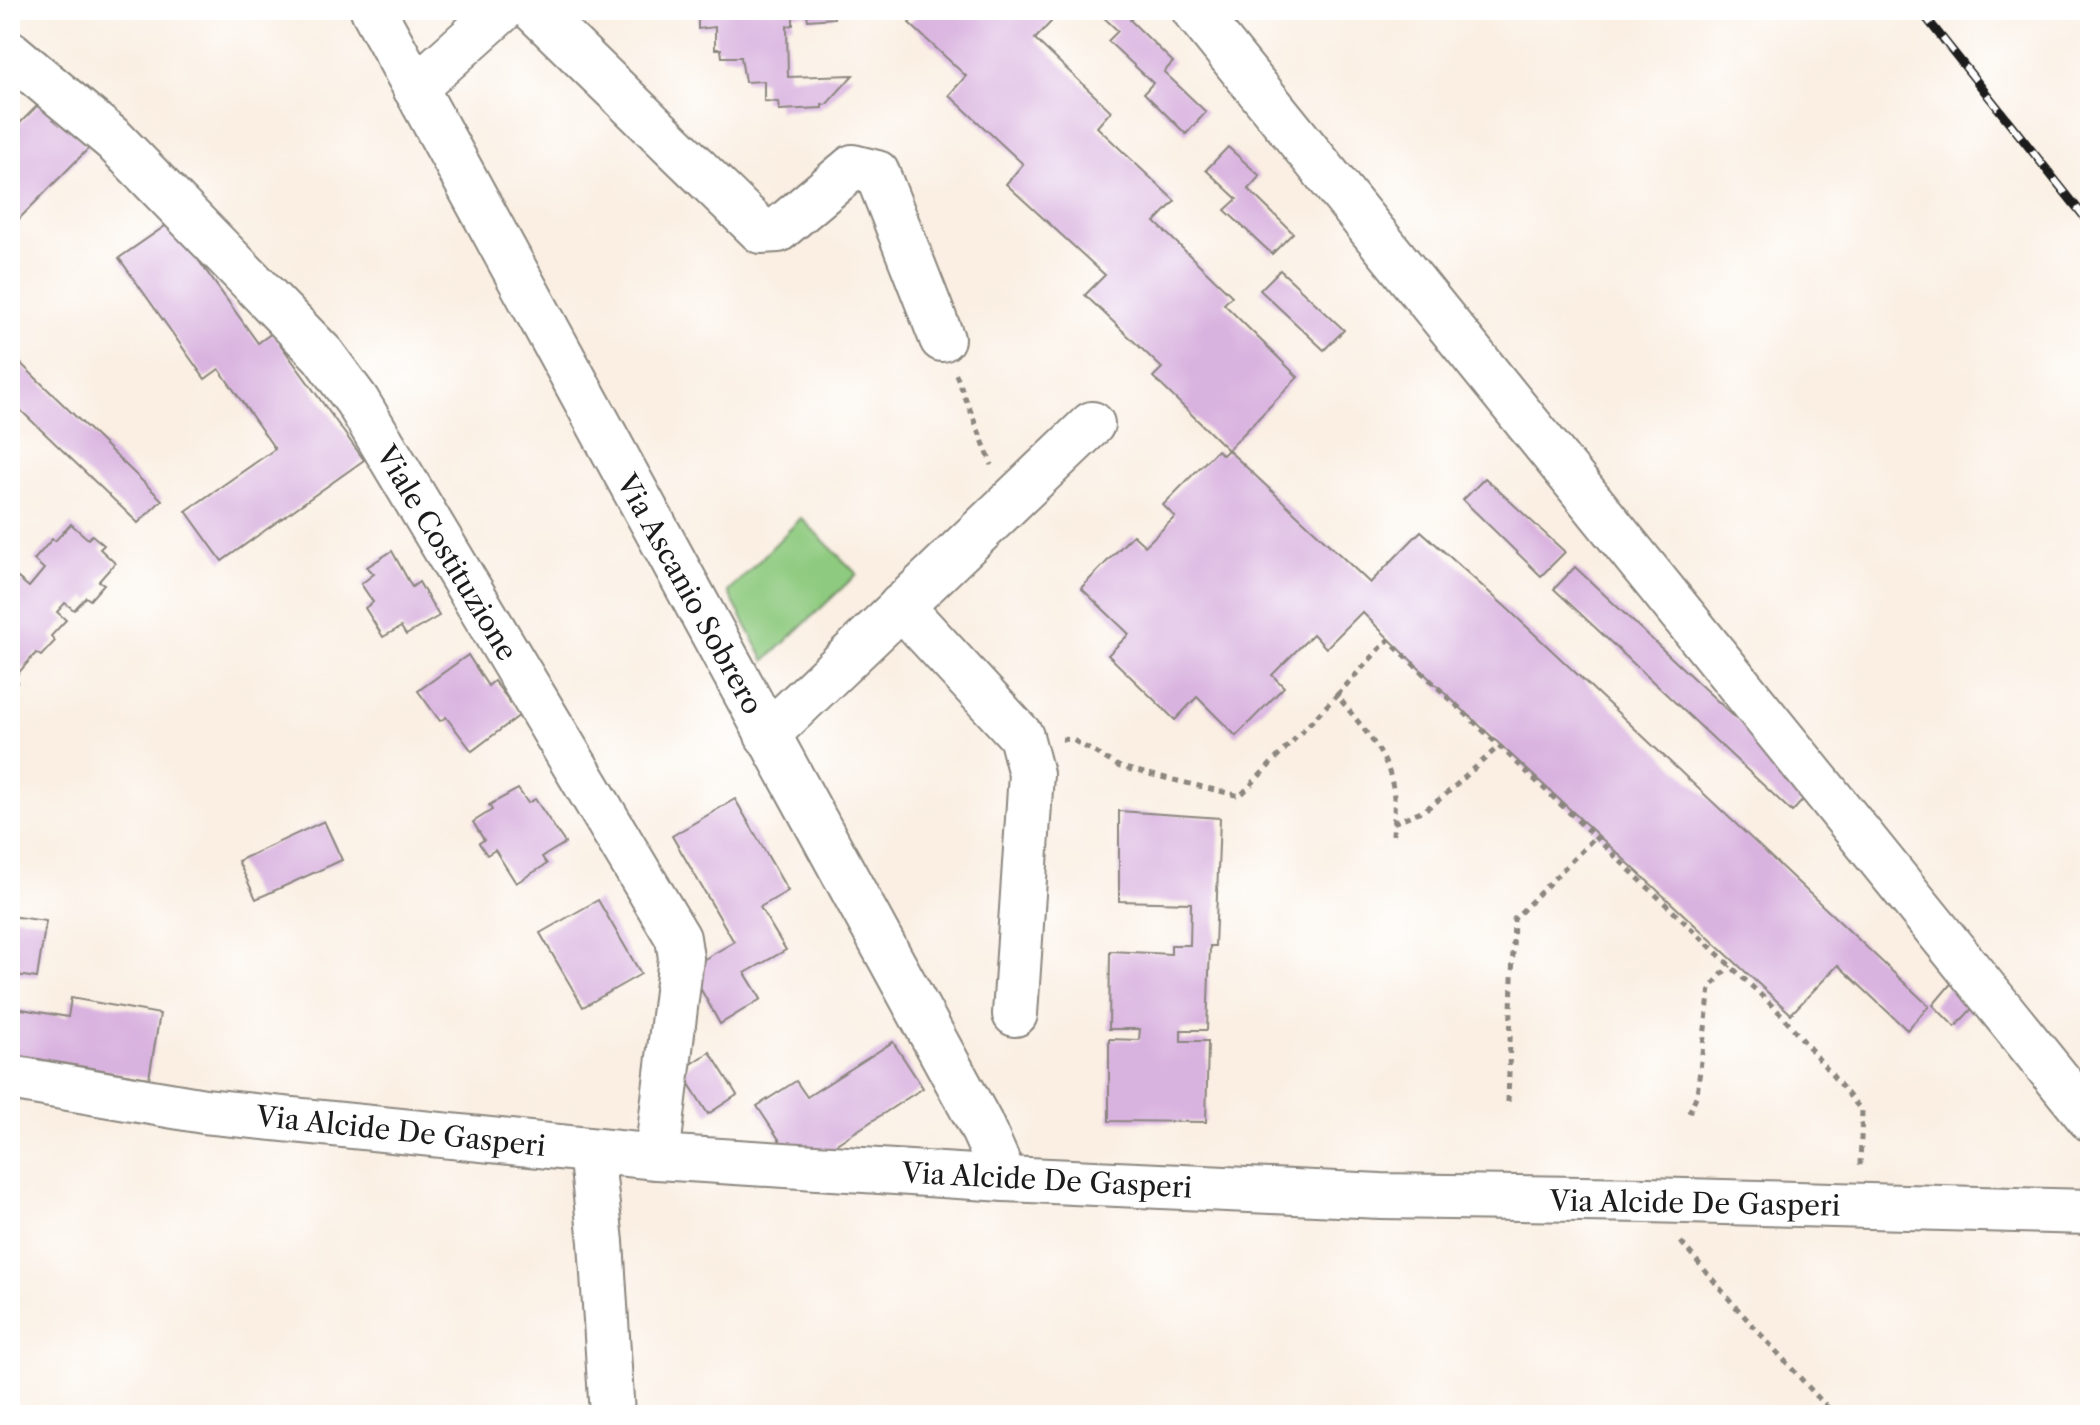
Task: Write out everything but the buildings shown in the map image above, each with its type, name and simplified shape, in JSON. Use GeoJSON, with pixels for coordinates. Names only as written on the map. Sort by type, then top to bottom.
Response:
{"type":"FeatureCollection","features":[{"type":"Feature","properties":{"kind":"street","name":"Via Ascanio Sobrero"},"geometry":{"type":"LineString","coordinates":[[373,10],[980,1123],[1005,1179]]}},
{"type":"Feature","properties":{"kind":"street"},"geometry":{"type":"LineString","coordinates":[[415,88],[502,10]]}},
{"type":"Feature","properties":{"kind":"street"},"geometry":{"type":"LineString","coordinates":[[534,10],[761,231],[778,230],[853,167],[877,173],[942,339]]}},
{"type":"Feature","properties":{"kind":"street"},"geometry":{"type":"LineString","coordinates":[[1194,10],[2090,1119]]}},
{"type":"Feature","properties":{"kind":"street","name":"Viale Costituzione"},"geometry":{"type":"LineString","coordinates":[[16,66],[114,140],[323,355],[357,401],[678,938],[681,958],[657,1157]]}},
{"type":"Feature","properties":{"kind":"street"},"geometry":{"type":"LineString","coordinates":[[767,735],[1092,424]]}},
{"type":"Feature","properties":{"kind":"street"},"geometry":{"type":"LineString","coordinates":[[901,606],[1021,736],[1031,774],[1015,1014]]}},
{"type":"Feature","properties":{"kind":"street","name":"Via Alcide De Gasperi"},"geometry":{"type":"LineString","coordinates":[[10,1078],[204,1111],[657,1157],[1005,1179],[1381,1196],[2090,1212]]}},
{"type":"Feature","properties":{"kind":"street"},"geometry":{"type":"LineString","coordinates":[[591,1151],[601,1242],[612,1415]]}},
{"type":"Feature","properties":{"kind":"path"},"geometry":{"type":"LineString","coordinates":[[942,339],[1008,504]]}},
{"type":"Feature","properties":{"kind":"path"},"geometry":{"type":"LineString","coordinates":[[1021,736],[1073,740],[1120,767],[1240,796],[1388,640],[1783,1016],[1862,1111],[1859,1207]]}},
{"type":"Feature","properties":{"kind":"path"},"geometry":{"type":"LineString","coordinates":[[1337,695],[1373,742],[1391,776],[1395,804],[1393,835]]}},
{"type":"Feature","properties":{"kind":"path"},"geometry":{"type":"LineString","coordinates":[[1393,823],[1426,809],[1444,796],[1499,746]]}},
{"type":"Feature","properties":{"kind":"path"},"geometry":{"type":"LineString","coordinates":[[1508,1102],[1514,919],[1595,837]]}},
{"type":"Feature","properties":{"kind":"path"},"geometry":{"type":"LineString","coordinates":[[1689,1113],[1697,1094],[1710,988],[1730,965]]}},
{"type":"Feature","properties":{"kind":"path"},"geometry":{"type":"LineString","coordinates":[[1647,1200],[1735,1306],[1834,1415]]}},
{"type":"Feature","properties":{"kind":"green space"},"geometry":{"type":"Polygon","coordinates":[[[801,518],[857,574],[765,661],[728,592],[801,518]]]}},
{"type":"Feature","properties":{"kind":"railway"},"geometry":{"type":"LineString","coordinates":[[1920,10],[2090,224]]}}]}
